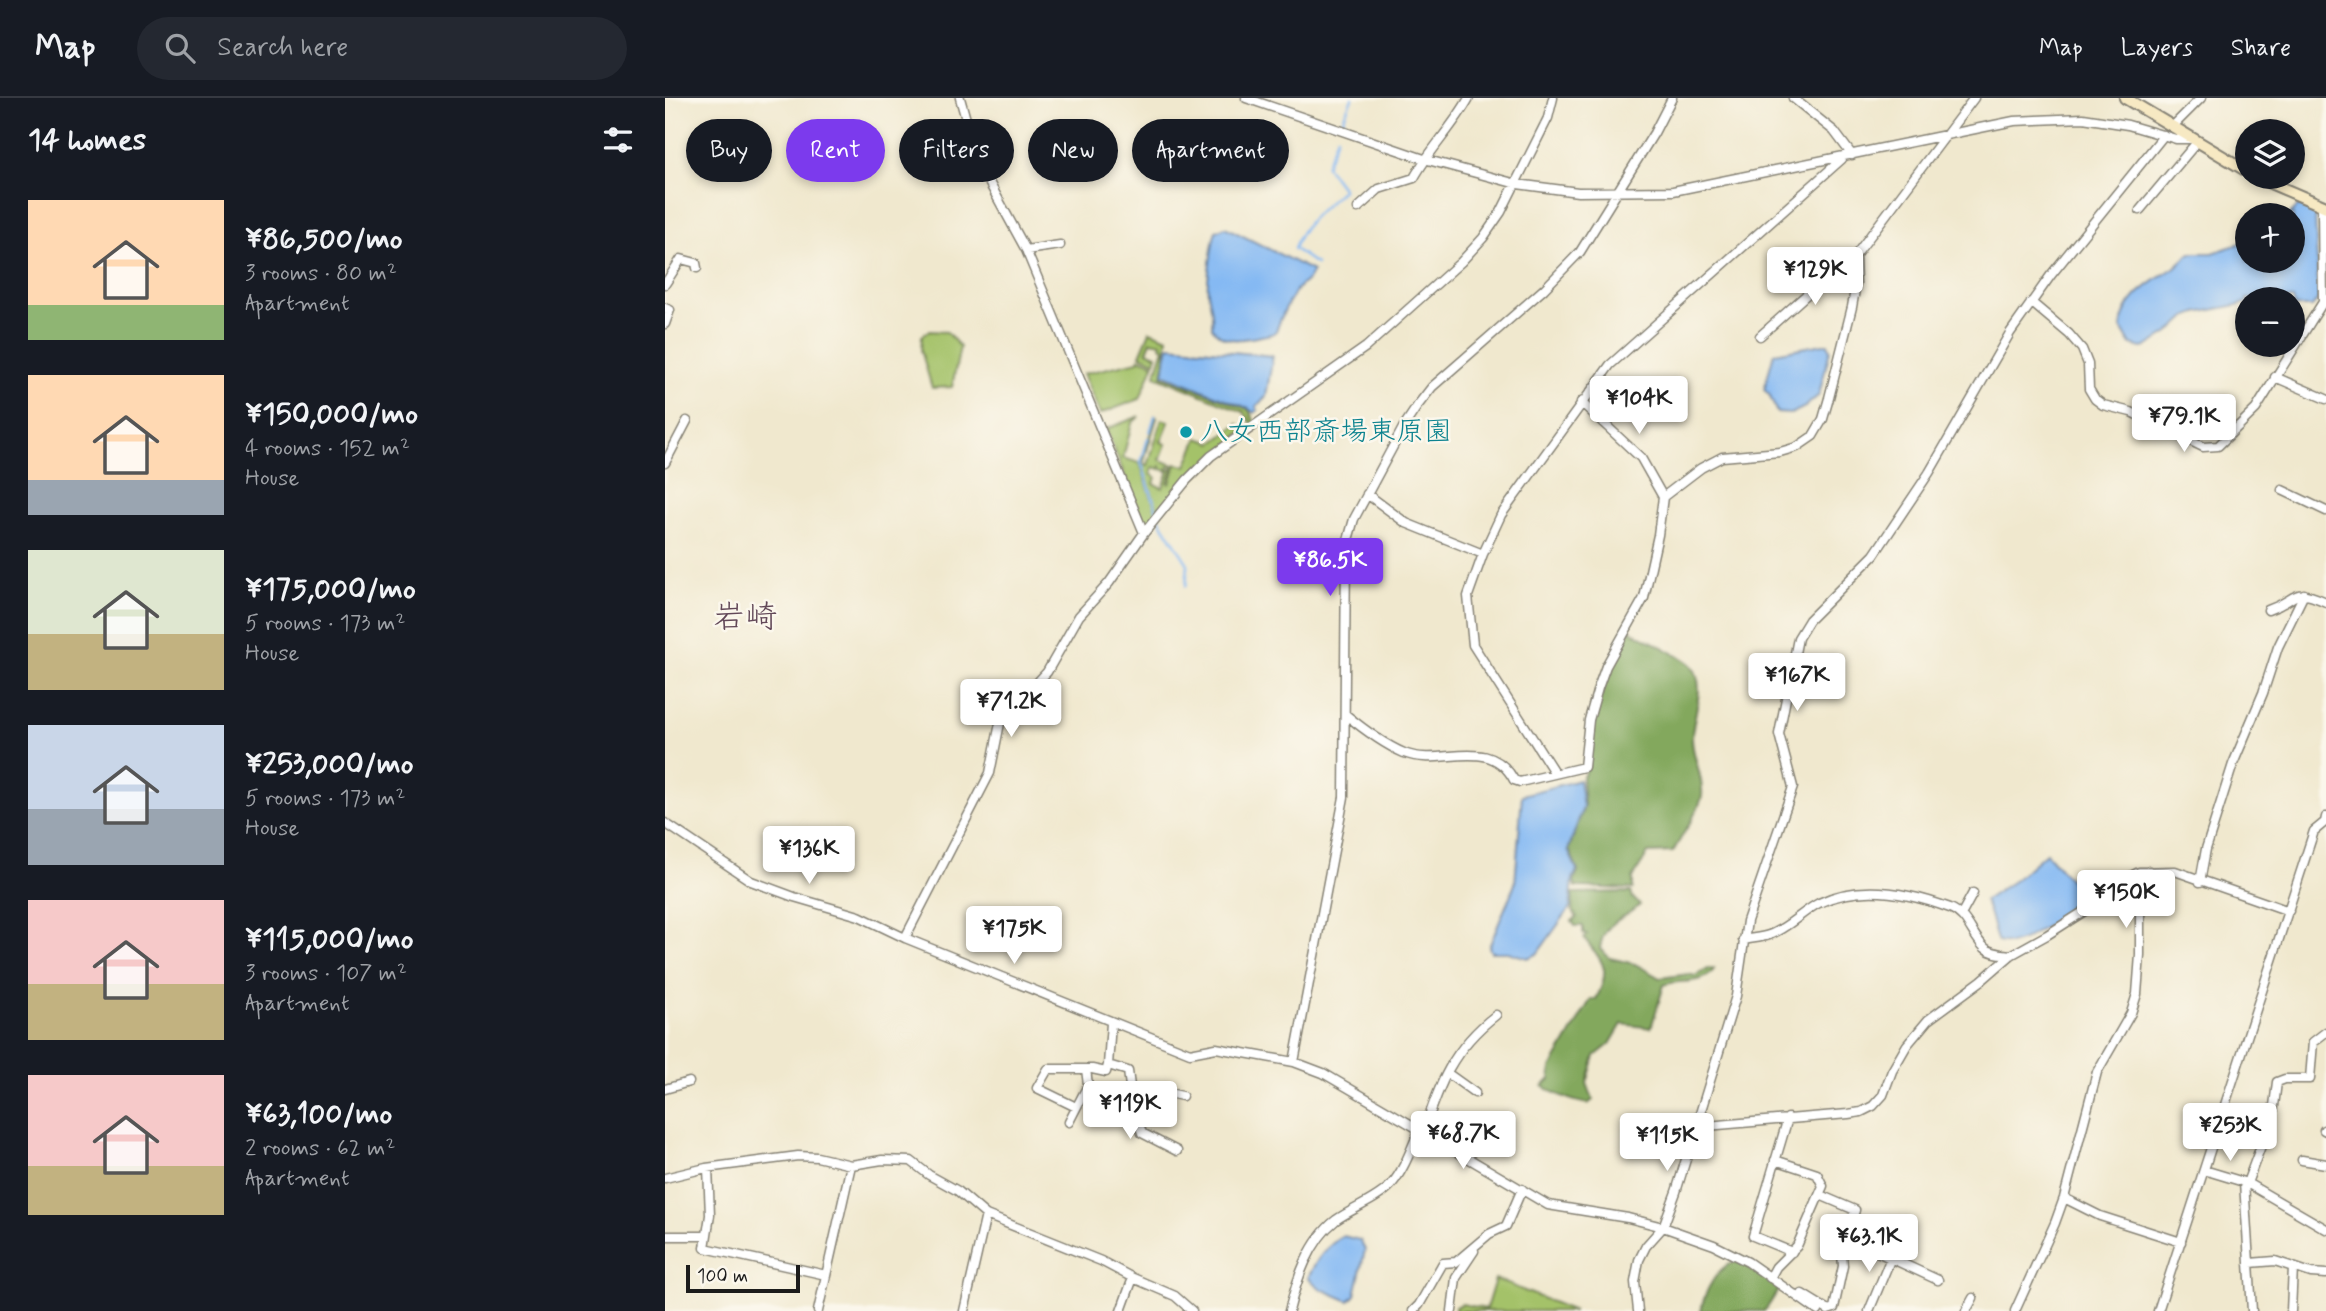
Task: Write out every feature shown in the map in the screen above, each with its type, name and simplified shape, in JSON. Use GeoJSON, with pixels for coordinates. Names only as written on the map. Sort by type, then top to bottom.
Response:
{"type":"FeatureCollection","features":[{"type":"Feature","properties":{"kind":"main road"},"geometry":{"type":"LineString","coordinates":[[2125,98],[2168,131],[2194,140],[2235,164]]}},
{"type":"Feature","properties":{"kind":"main road"},"geometry":{"type":"LineString","coordinates":[[2284,189],[2324,206]]}},
{"type":"Feature","properties":{"kind":"street"},"geometry":{"type":"LineString","coordinates":[[960,98],[978,162],[1025,250],[1144,533]]}},
{"type":"Feature","properties":{"kind":"street"},"geometry":{"type":"LineString","coordinates":[[1246,98],[1425,159],[1517,184],[1579,192],[1673,191],[2014,121],[2083,118],[2168,131]]}},
{"type":"Feature","properties":{"kind":"street"},"geometry":{"type":"LineString","coordinates":[[1358,208],[1380,189],[1413,178],[1425,159],[1457,121],[1469,98]]}},
{"type":"Feature","properties":{"kind":"street"},"geometry":{"type":"LineString","coordinates":[[905,938],[990,773],[1002,713],[1025,696],[1047,672],[1079,616],[1109,583],[1144,533],[1187,480],[1211,456],[1366,346],[1461,262],[1483,238],[1517,184],[1548,118],[1553,98]]}},
{"type":"Feature","properties":{"kind":"street"},"geometry":{"type":"LineString","coordinates":[[1294,1062],[1344,797],[1346,547],[1354,519],[1404,426],[1432,387],[1544,289],[1580,251],[1654,133],[1672,98]]}},
{"type":"Feature","properties":{"kind":"street"},"geometry":{"type":"LineString","coordinates":[[1793,98],[1834,131],[1848,156]]}},
{"type":"Feature","properties":{"kind":"street"},"geometry":{"type":"LineString","coordinates":[[1760,336],[1842,262],[1855,256],[1974,98]]}},
{"type":"Feature","properties":{"kind":"street"},"geometry":{"type":"LineString","coordinates":[[1638,1311],[1635,1282],[1639,1260],[1646,1246],[1663,1227],[1736,996],[1743,940],[1793,787],[1779,734],[1798,638],[1809,620],[1874,555],[1902,517],[2031,302],[2168,131],[2201,98]]}},
{"type":"Feature","properties":{"kind":"street"},"geometry":{"type":"LineString","coordinates":[[2140,210],[2194,140]]}},
{"type":"Feature","properties":{"kind":"street"},"geometry":{"type":"LineString","coordinates":[[1554,772],[1473,645],[1468,596],[1500,515],[1609,365],[1848,156]]}},
{"type":"Feature","properties":{"kind":"street"},"geometry":{"type":"LineString","coordinates":[[2031,302],[2069,334],[2082,349],[2088,364],[2089,389],[2095,399],[2103,405],[2131,412],[2203,447],[2218,446],[2246,421],[2325,302],[2324,206]]}},
{"type":"Feature","properties":{"kind":"street"},"geometry":{"type":"LineString","coordinates":[[1025,250],[1060,245]]}},
{"type":"Feature","properties":{"kind":"street"},"geometry":{"type":"LineString","coordinates":[[1663,497],[1701,468],[1722,457],[1780,452],[1797,447],[1813,436],[1823,419],[1844,341],[1856,284],[1855,256]]}},
{"type":"Feature","properties":{"kind":"street"},"geometry":{"type":"LineString","coordinates":[[665,284],[681,259],[696,263],[697,268]]}},
{"type":"Feature","properties":{"kind":"street"},"geometry":{"type":"LineString","coordinates":[[665,308],[670,310],[665,324]]}},
{"type":"Feature","properties":{"kind":"street"},"geometry":{"type":"LineString","coordinates":[[2275,377],[2326,399]]}},
{"type":"Feature","properties":{"kind":"street"},"geometry":{"type":"LineString","coordinates":[[2303,389],[2307,379]]}},
{"type":"Feature","properties":{"kind":"street"},"geometry":{"type":"LineString","coordinates":[[1345,714],[1406,754],[1480,755],[1499,762],[1509,770],[1514,780],[1520,782],[1584,767],[1588,720],[1598,688],[1606,666],[1644,598],[1658,535],[1663,497],[1641,458],[1581,402]]}},
{"type":"Feature","properties":{"kind":"street"},"geometry":{"type":"LineString","coordinates":[[665,463],[687,421]]}},
{"type":"Feature","properties":{"kind":"street"},"geometry":{"type":"LineString","coordinates":[[2282,491],[2326,511]]}},
{"type":"Feature","properties":{"kind":"street"},"geometry":{"type":"LineString","coordinates":[[1367,494],[1406,523],[1483,554]]}},
{"type":"Feature","properties":{"kind":"street"},"geometry":{"type":"LineString","coordinates":[[2268,610],[2299,594],[2326,602]]}},
{"type":"Feature","properties":{"kind":"street"},"geometry":{"type":"LineString","coordinates":[[2200,881],[2206,849],[2233,764],[2263,693],[2278,647],[2304,594]]}},
{"type":"Feature","properties":{"kind":"street"},"geometry":{"type":"LineString","coordinates":[[2158,1311],[2314,831],[2325,821]]}},
{"type":"Feature","properties":{"kind":"street"},"geometry":{"type":"LineString","coordinates":[[665,823],[751,881],[859,916],[905,938],[1111,1023],[1190,1053],[1216,1048],[1294,1062],[1347,1086],[1548,1205],[1628,1218],[1714,1245],[1748,1262],[1818,1311]]}},
{"type":"Feature","properties":{"kind":"street"},"geometry":{"type":"LineString","coordinates":[[2015,1311],[2064,1198],[2097,1072],[2131,1013],[2137,994],[2140,915],[2149,871]]}},
{"type":"Feature","properties":{"kind":"street"},"geometry":{"type":"LineString","coordinates":[[1695,1127],[1861,1112],[1873,1106],[1883,1095],[1892,1071],[1908,1044],[1928,1020],[2011,955],[2094,905],[2121,881],[2139,872],[2175,871],[2289,911]]}},
{"type":"Feature","properties":{"kind":"street"},"geometry":{"type":"LineString","coordinates":[[1961,915],[1973,893]]}},
{"type":"Feature","properties":{"kind":"street"},"geometry":{"type":"LineString","coordinates":[[1743,940],[1770,935],[1818,904],[1840,894],[1905,894],[1955,910],[1968,921],[1985,948],[1995,953],[2011,955]]}},
{"type":"Feature","properties":{"kind":"street"},"geometry":{"type":"LineString","coordinates":[[1289,1311],[1303,1267],[1319,1238],[1335,1221],[1390,1186],[1421,1132],[1456,1055],[1465,1042],[1496,1015]]}},
{"type":"Feature","properties":{"kind":"street"},"geometry":{"type":"LineString","coordinates":[[1076,1107],[1037,1088],[1048,1069],[1106,1072],[1111,1023]]}},
{"type":"Feature","properties":{"kind":"street"},"geometry":{"type":"LineString","coordinates":[[2252,1311],[2246,1183],[2273,1114],[2277,1082],[2285,1079],[2310,1079],[2313,1042],[2326,1032]]}},
{"type":"Feature","properties":{"kind":"street"},"geometry":{"type":"LineString","coordinates":[[1108,1065],[1128,1071],[1142,1133],[1177,1151]]}},
{"type":"Feature","properties":{"kind":"street"},"geometry":{"type":"LineString","coordinates":[[1069,1122],[1088,1085],[1086,1069]]}},
{"type":"Feature","properties":{"kind":"street"},"geometry":{"type":"LineString","coordinates":[[1447,1073],[1475,1093]]}},
{"type":"Feature","properties":{"kind":"street"},"geometry":{"type":"LineString","coordinates":[[665,1089],[689,1082]]}},
{"type":"Feature","properties":{"kind":"street"},"geometry":{"type":"LineString","coordinates":[[1132,1094],[1151,1100],[1155,1090],[1182,1096]]}},
{"type":"Feature","properties":{"kind":"street"},"geometry":{"type":"LineString","coordinates":[[1788,1118],[1753,1236],[1792,1252]]}},
{"type":"Feature","properties":{"kind":"street"},"geometry":{"type":"LineString","coordinates":[[665,1178],[708,1168],[797,1156],[817,1157],[851,1165],[882,1160],[911,1161],[929,1175],[958,1191],[986,1215],[1101,1261],[1175,1296],[1192,1311]]}},
{"type":"Feature","properties":{"kind":"street"},"geometry":{"type":"LineString","coordinates":[[1770,1278],[1797,1247],[1823,1186],[1817,1174],[1775,1160]]}},
{"type":"Feature","properties":{"kind":"street"},"geometry":{"type":"LineString","coordinates":[[2302,1160],[2326,1164]]}},
{"type":"Feature","properties":{"kind":"street"},"geometry":{"type":"LineString","coordinates":[[818,1311],[851,1165]]}},
{"type":"Feature","properties":{"kind":"street"},"geometry":{"type":"LineString","coordinates":[[708,1168],[710,1215],[705,1248],[826,1275]]}},
{"type":"Feature","properties":{"kind":"street"},"geometry":{"type":"LineString","coordinates":[[2204,1170],[2246,1183],[2326,1229]]}},
{"type":"Feature","properties":{"kind":"street"},"geometry":{"type":"LineString","coordinates":[[1413,1311],[1443,1263],[1456,1262],[1489,1234],[1506,1226],[1522,1189]]}},
{"type":"Feature","properties":{"kind":"street"},"geometry":{"type":"LineString","coordinates":[[1783,1287],[1785,1283],[1828,1310],[1834,1308],[1843,1266],[1842,1254],[1855,1210],[1820,1195]]}},
{"type":"Feature","properties":{"kind":"street"},"geometry":{"type":"LineString","coordinates":[[2064,1198],[2100,1216],[2181,1242]]}},
{"type":"Feature","properties":{"kind":"street"},"geometry":{"type":"LineString","coordinates":[[964,1311],[986,1215]]}},
{"type":"Feature","properties":{"kind":"street"},"geometry":{"type":"LineString","coordinates":[[665,1236],[706,1236]]}},
{"type":"Feature","properties":{"kind":"street"},"geometry":{"type":"LineString","coordinates":[[1847,1238],[1938,1280]]}},
{"type":"Feature","properties":{"kind":"street"},"geometry":{"type":"LineString","coordinates":[[1452,1311],[1456,1278],[1479,1242]]}},
{"type":"Feature","properties":{"kind":"street"},"geometry":{"type":"LineString","coordinates":[[1869,1311],[1895,1248]]}},
{"type":"Feature","properties":{"kind":"street"},"geometry":{"type":"LineString","coordinates":[[2251,1263],[2275,1262],[2311,1273],[2326,1274]]}},
{"type":"Feature","properties":{"kind":"street"},"geometry":{"type":"LineString","coordinates":[[2291,1311],[2293,1267]]}},
{"type":"Feature","properties":{"kind":"street"},"geometry":{"type":"LineString","coordinates":[[1121,1311],[1133,1278]]}},
{"type":"Feature","properties":{"kind":"street"},"geometry":{"type":"LineString","coordinates":[[1966,1311],[1973,1298]]}},
{"type":"Feature","properties":{"kind":"green space"},"geometry":{"type":"Polygon","coordinates":[[[929,331],[947,332],[960,347],[952,387],[932,388],[921,350],[922,336],[929,331]]]}},
{"type":"Feature","properties":{"kind":"green space"},"geometry":{"type":"Polygon","coordinates":[[[1150,331],[1168,338],[1162,376],[1248,409],[1255,422],[1252,424],[1244,412],[1155,376],[1164,348],[1162,343],[1151,341],[1147,351],[1157,355],[1155,361],[1140,355],[1150,331]]]}},
{"type":"Feature","properties":{"kind":"green space"},"geometry":{"type":"Polygon","coordinates":[[[1139,358],[1154,363],[1140,399],[1100,414],[1083,374],[1138,361],[1139,358]]]}},
{"type":"Feature","properties":{"kind":"green space"},"geometry":{"type":"Polygon","coordinates":[[[1140,416],[1132,423],[1123,458],[1140,463],[1157,513],[1148,524],[1144,524],[1106,429],[1140,416]]]}},
{"type":"Feature","properties":{"kind":"green space"},"geometry":{"type":"Polygon","coordinates":[[[1155,416],[1157,417],[1143,464],[1148,465],[1162,419],[1169,422],[1161,442],[1166,444],[1160,460],[1174,465],[1168,467],[1167,471],[1161,469],[1161,465],[1160,469],[1153,467],[1151,474],[1156,477],[1154,484],[1163,488],[1169,470],[1173,468],[1168,483],[1170,484],[1176,464],[1186,466],[1198,438],[1213,443],[1238,424],[1243,431],[1158,511],[1142,464],[1155,416]]]}},
{"type":"Feature","properties":{"kind":"green space"},"geometry":{"type":"Polygon","coordinates":[[[1630,630],[1680,657],[1691,665],[1696,673],[1699,691],[1692,738],[1701,781],[1701,801],[1673,852],[1648,853],[1633,878],[1633,889],[1576,887],[1574,882],[1578,871],[1569,849],[1584,806],[1582,779],[1587,768],[1590,721],[1601,689],[1630,630]]]}},
{"type":"Feature","properties":{"kind":"green space"},"geometry":{"type":"Polygon","coordinates":[[[1631,892],[1640,905],[1609,927],[1600,949],[1610,958],[1635,964],[1660,978],[1689,974],[1695,976],[1708,968],[1714,969],[1705,978],[1664,985],[1651,1028],[1622,1024],[1610,1044],[1595,1056],[1587,1083],[1593,1100],[1588,1104],[1559,1095],[1543,1086],[1550,1079],[1551,1068],[1591,999],[1596,999],[1604,980],[1603,966],[1584,938],[1587,934],[1583,933],[1583,926],[1575,926],[1572,921],[1577,917],[1572,910],[1573,893],[1631,892]]]}},
{"type":"Feature","properties":{"kind":"green space"},"geometry":{"type":"Polygon","coordinates":[[[1738,1261],[1780,1288],[1769,1305],[1764,1311],[1701,1311],[1705,1296],[1718,1273],[1738,1261]]]}},
{"type":"Feature","properties":{"kind":"green space"},"geometry":{"type":"Polygon","coordinates":[[[1495,1279],[1574,1311],[1455,1311],[1455,1307],[1462,1304],[1486,1309],[1495,1279]]]}},
{"type":"Feature","properties":{"kind":"water"},"geometry":{"type":"Polygon","coordinates":[[[2305,208],[2315,212],[2318,299],[2312,307],[2305,307],[2305,287],[2235,287],[2235,305],[2186,317],[2170,332],[2146,347],[2131,345],[2121,328],[2123,317],[2133,299],[2191,253],[2213,253],[2235,245],[2235,273],[2305,273],[2305,208]]]}},
{"type":"Feature","properties":{"kind":"water"},"geometry":{"type":"Polygon","coordinates":[[[1225,227],[1313,271],[1294,293],[1276,331],[1272,334],[1240,340],[1224,337],[1212,327],[1208,288],[1210,262],[1216,231],[1225,227]]]}},
{"type":"Feature","properties":{"kind":"water"},"geometry":{"type":"Polygon","coordinates":[[[1828,344],[1830,350],[1819,395],[1791,414],[1777,413],[1769,394],[1764,390],[1774,353],[1828,344]]]}},
{"type":"Feature","properties":{"kind":"water"},"geometry":{"type":"Polygon","coordinates":[[[1169,346],[1273,356],[1266,396],[1256,407],[1258,410],[1254,413],[1248,408],[1163,374],[1169,346]]]}},
{"type":"Feature","properties":{"kind":"water"},"geometry":{"type":"Polygon","coordinates":[[[1579,780],[1583,807],[1568,850],[1577,870],[1573,879],[1570,908],[1537,954],[1527,958],[1508,952],[1491,952],[1489,947],[1515,884],[1522,795],[1579,780]]]}},
{"type":"Feature","properties":{"kind":"water"},"geometry":{"type":"Polygon","coordinates":[[[2046,853],[2089,901],[2023,940],[2010,944],[1998,942],[1984,901],[2015,880],[2046,853]]]}},
{"type":"Feature","properties":{"kind":"water"},"geometry":{"type":"Polygon","coordinates":[[[1343,1236],[1360,1240],[1365,1250],[1355,1295],[1349,1301],[1321,1289],[1308,1278],[1322,1254],[1343,1236]]]}},
{"type":"Feature","properties":{"kind":"waterway"},"geometry":{"type":"LineString","coordinates":[[1341,124],[1352,98]]}},
{"type":"Feature","properties":{"kind":"waterway"},"geometry":{"type":"LineString","coordinates":[[1316,264],[1294,249],[1308,223],[1343,189],[1326,166],[1337,137]]}},
{"type":"Feature","properties":{"kind":"waterway"},"geometry":{"type":"LineString","coordinates":[[1150,432],[1155,416]]}},
{"type":"Feature","properties":{"kind":"waterway"},"geometry":{"type":"LineString","coordinates":[[1148,438],[1141,462],[1160,520],[1188,564],[1186,586]]}},
{"type":"Feature","properties":{"kind":"place","name":"八女西部斎場東原園"},"geometry":{"type":"Point","coordinates":[1186,432]}},
{"type":"Feature","properties":{"kind":"district","name":"岩崎"},"geometry":{"type":"Point","coordinates":[745,618]}}]}
